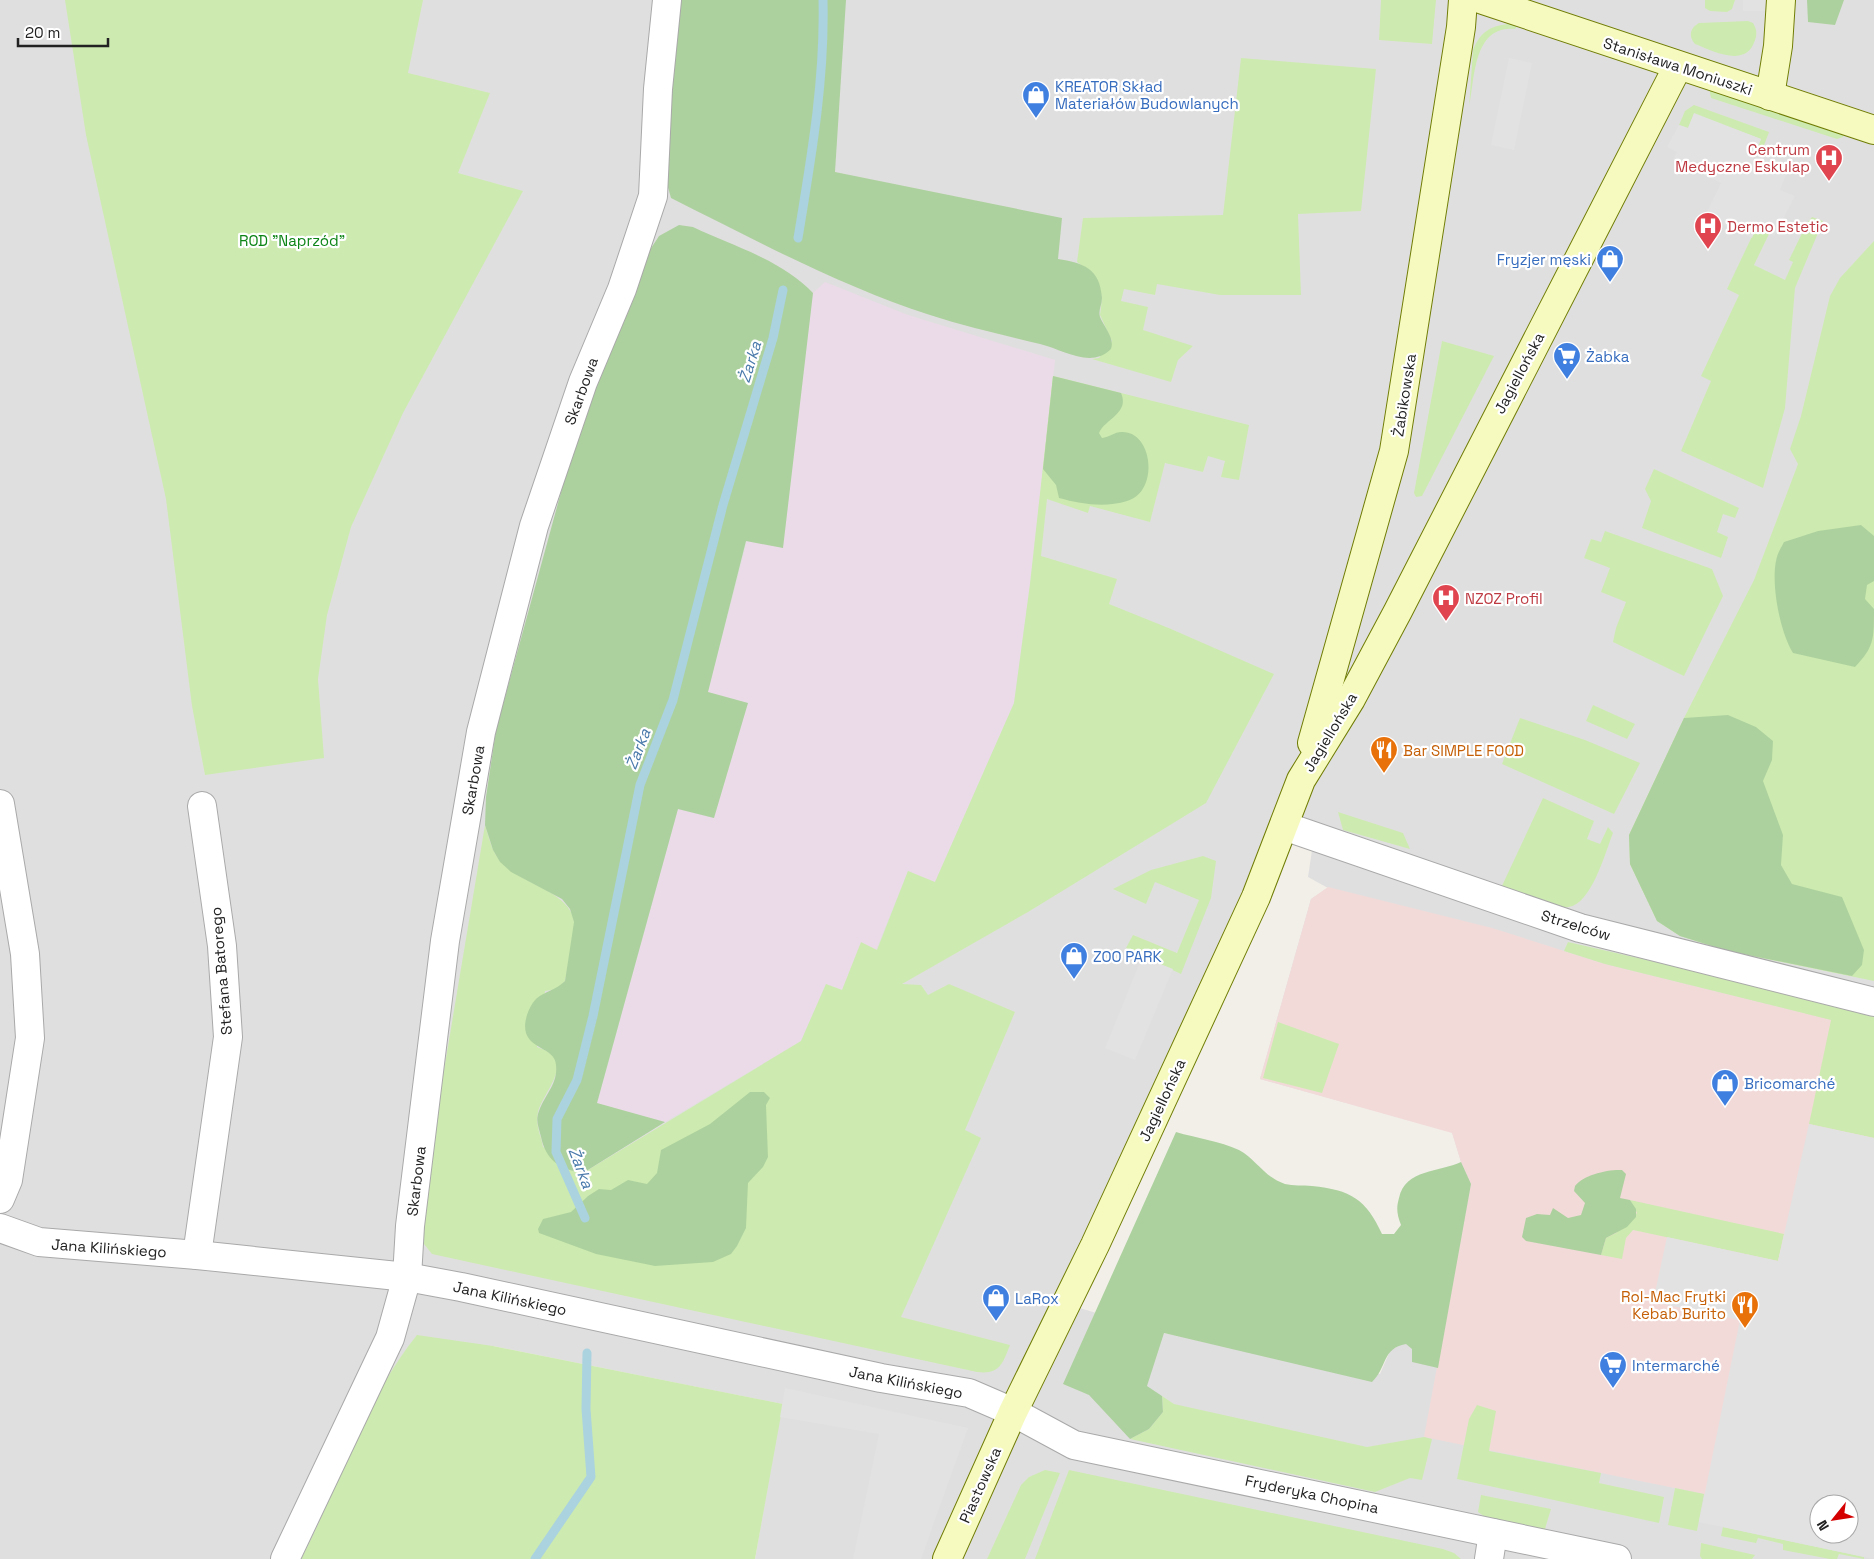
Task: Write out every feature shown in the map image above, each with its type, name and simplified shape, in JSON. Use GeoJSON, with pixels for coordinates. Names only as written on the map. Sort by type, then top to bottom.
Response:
{"type":"FeatureCollection","features":[{"type":"Feature","properties":{"kind":"street","name":"Skarbowa"},"geometry":{"type":"LineString","coordinates":[[285,1559],[390,1338],[407,1277],[410,1226],[445,941],[481,732],[534,526],[582,382],[622,288],[653,196],[658,89],[667,0]]}},
{"type":"Feature","properties":{"kind":"street","name":"Żabikowska"},"geometry":{"type":"LineString","coordinates":[[1302,780],[1394,451],[1460,34],[1463,0]]}},
{"type":"Feature","properties":{"kind":"street","name":"Stanisława Moniuszki"},"geometry":{"type":"LineString","coordinates":[[1483,0],[1874,130]]}},
{"type":"Feature","properties":{"kind":"street"},"geometry":{"type":"LineString","coordinates":[[1770,96],[1778,53],[1781,0]]}},
{"type":"Feature","properties":{"kind":"street","name":"Jagiellońska"},"geometry":{"type":"LineString","coordinates":[[1013,1412],[1095,1245],[1256,897],[1302,780],[1351,699],[1393,620],[1678,66]]}},
{"type":"Feature","properties":{"kind":"street"},"geometry":{"type":"LineString","coordinates":[[0,804],[25,954],[30,1038],[8,1180],[0,1199]]}},
{"type":"Feature","properties":{"kind":"street","name":"Stefana Batorego"},"geometry":{"type":"LineString","coordinates":[[197,1254],[228,1037],[222,946],[202,806]]}},
{"type":"Feature","properties":{"kind":"street","name":"Strzelców"},"geometry":{"type":"LineString","coordinates":[[1284,826],[1580,928],[1874,1002]]}},
{"type":"Feature","properties":{"kind":"street","name":"Jana Kilińskiego"},"geometry":{"type":"LineString","coordinates":[[0,1228],[39,1242],[197,1254],[407,1277],[881,1378],[969,1393],[1013,1412]]}},
{"type":"Feature","properties":{"kind":"street","name":"Fryderyka Chopina"},"geometry":{"type":"LineString","coordinates":[[1013,1412],[1058,1438],[1081,1446],[1491,1546],[1617,1559]]}},
{"type":"Feature","properties":{"kind":"street","name":"Piastowska"},"geometry":{"type":"LineString","coordinates":[[947,1559],[1013,1412]]}},
{"type":"Feature","properties":{"kind":"shaded area"},"geometry":{"type":"Polygon","coordinates":[[[0,0],[1874,0],[1874,1559],[755,1559],[782,1404],[493,1346],[306,1549],[301,1559],[0,1559],[0,0]],[[1285,826],[1066,1304],[1164,1333],[1380,1374],[1390,1351],[1398,1346],[1461,1162],[1452,1132],[1260,1079],[1311,899],[1328,888],[1308,877],[1314,837],[1285,826]]]}},
{"type":"Feature","properties":{"kind":"shaded area"},"geometry":{"type":"Polygon","coordinates":[[[1743,0],[1765,0],[1765,11],[1743,11],[1743,0]]]}},
{"type":"Feature","properties":{"kind":"shaded area"},"geometry":{"type":"Polygon","coordinates":[[[1509,58],[1532,63],[1514,150],[1491,145],[1509,58]]]}},
{"type":"Feature","properties":{"kind":"shaded area"},"geometry":{"type":"Polygon","coordinates":[[[1694,113],[1761,139],[1753,160],[1786,175],[1780,190],[1795,196],[1774,236],[1756,228],[1752,238],[1705,216],[1721,183],[1673,160],[1677,152],[1667,147],[1679,125],[1688,128],[1694,113]]]}},
{"type":"Feature","properties":{"kind":"shaded area"},"geometry":{"type":"Polygon","coordinates":[[[825,282],[908,315],[1055,360],[1030,584],[1014,703],[935,883],[908,871],[876,950],[842,990],[826,984],[801,1041],[665,1122],[597,1104],[678,809],[714,818],[748,703],[708,692],[747,541],[783,547],[813,293],[825,282]]]}},
{"type":"Feature","properties":{"kind":"shaded area"},"geometry":{"type":"Polygon","coordinates":[[[1328,887],[1492,928],[1605,964],[1874,1030],[1874,1559],[1835,1544],[1859,1544],[1859,1494],[1809,1494],[1809,1534],[1704,1494],[1424,1437],[1471,1184],[1461,1162],[1452,1133],[1260,1079],[1311,899],[1328,887]]]}},
{"type":"Feature","properties":{"kind":"shaded area"},"geometry":{"type":"Polygon","coordinates":[[[1142,957],[1173,969],[1135,1060],[1105,1048],[1142,957]]]}},
{"type":"Feature","properties":{"kind":"shaded area"},"geometry":{"type":"Polygon","coordinates":[[[1809,1124],[1874,1138],[1874,1559],[1699,1522],[1740,1320],[1653,1302],[1667,1237],[1778,1261],[1809,1124]]]}},
{"type":"Feature","properties":{"kind":"shaded area"},"geometry":{"type":"Polygon","coordinates":[[[785,1388],[968,1428],[921,1559],[853,1559],[879,1434],[780,1417],[785,1388]]]}},
{"type":"Feature","properties":{"kind":"green space","name":"ROD \"Naprzód\""},"geometry":{"type":"Polygon","coordinates":[[[65,0],[423,0],[408,73],[490,93],[458,173],[523,191],[403,413],[351,527],[327,615],[318,679],[324,758],[205,775],[192,706],[166,499],[86,135],[65,0]]]}},
{"type":"Feature","properties":{"kind":"green space"},"geometry":{"type":"Polygon","coordinates":[[[676,0],[846,0],[835,172],[1062,218],[1058,259],[1082,265],[1089,269],[1098,280],[1102,298],[1100,317],[1112,341],[1111,349],[1095,358],[1086,358],[930,315],[831,276],[766,246],[671,198],[664,173],[676,0]]]}},
{"type":"Feature","properties":{"kind":"green space"},"geometry":{"type":"Polygon","coordinates":[[[1381,0],[1436,0],[1432,44],[1379,40],[1381,0]]]}},
{"type":"Feature","properties":{"kind":"green space"},"geometry":{"type":"Polygon","coordinates":[[[1705,0],[1735,0],[1732,9],[1727,12],[1710,11],[1705,8],[1705,0]]]}},
{"type":"Feature","properties":{"kind":"green space"},"geometry":{"type":"Polygon","coordinates":[[[1807,0],[1844,0],[1835,25],[1808,22],[1807,0]]]}},
{"type":"Feature","properties":{"kind":"green space"},"geometry":{"type":"Polygon","coordinates":[[[1748,21],[1755,26],[1756,37],[1748,52],[1742,55],[1734,56],[1717,53],[1695,44],[1691,38],[1692,30],[1699,23],[1748,21]]]}},
{"type":"Feature","properties":{"kind":"green space"},"geometry":{"type":"Polygon","coordinates":[[[1508,24],[1518,24],[1515,29],[1501,30],[1491,35],[1484,44],[1475,69],[1469,108],[1473,50],[1486,31],[1508,24]]]}},
{"type":"Feature","properties":{"kind":"green space"},"geometry":{"type":"Polygon","coordinates":[[[1241,58],[1376,69],[1361,211],[1298,214],[1301,295],[1220,295],[1157,284],[1155,295],[1124,289],[1121,301],[1148,307],[1143,330],[1193,346],[1178,360],[1171,382],[1092,359],[1099,358],[1112,341],[1100,315],[1102,298],[1098,283],[1093,273],[1077,262],[1083,218],[1223,215],[1241,58]]]}},
{"type":"Feature","properties":{"kind":"green space"},"geometry":{"type":"Polygon","coordinates":[[[1709,88],[1844,134],[1843,137],[1837,139],[1711,98],[1709,88]]]}},
{"type":"Feature","properties":{"kind":"green space"},"geometry":{"type":"Polygon","coordinates":[[[1694,105],[1769,132],[1760,156],[1755,153],[1761,139],[1694,114],[1688,128],[1679,125],[1685,111],[1694,105]]]}},
{"type":"Feature","properties":{"kind":"green space"},"geometry":{"type":"Polygon","coordinates":[[[1812,217],[1823,221],[1795,288],[1785,408],[1763,488],[1681,451],[1711,381],[1701,376],[1739,295],[1727,289],[1756,228],[1769,234],[1754,265],[1785,280],[1793,262],[1789,260],[1807,223],[1812,217]]]}},
{"type":"Feature","properties":{"kind":"green space"},"geometry":{"type":"Polygon","coordinates":[[[679,225],[693,227],[772,263],[801,281],[813,293],[783,548],[746,541],[708,692],[748,703],[714,818],[678,809],[597,1103],[665,1122],[583,1173],[560,1166],[550,1157],[543,1145],[537,1118],[555,1078],[556,1065],[550,1053],[531,1041],[525,1027],[527,1015],[534,1001],[565,981],[574,922],[570,909],[562,899],[511,872],[500,862],[493,850],[485,825],[486,797],[496,730],[581,419],[642,262],[659,236],[679,225]]]}},
{"type":"Feature","properties":{"kind":"green space"},"geometry":{"type":"Polygon","coordinates":[[[1874,241],[1874,981],[1728,951],[1680,936],[1657,921],[1630,864],[1629,835],[1684,718],[1754,580],[1798,464],[1790,449],[1801,416],[1830,296],[1840,278],[1874,241]]]}},
{"type":"Feature","properties":{"kind":"green space"},"geometry":{"type":"Polygon","coordinates":[[[1442,341],[1494,356],[1422,496],[1416,497],[1414,493],[1442,341]]]}},
{"type":"Feature","properties":{"kind":"green space"},"geometry":{"type":"Polygon","coordinates":[[[1053,376],[1249,425],[1239,480],[1221,477],[1225,461],[1208,456],[1203,472],[1165,463],[1150,522],[1090,506],[1088,513],[1047,499],[1041,556],[1117,579],[1109,604],[1274,674],[1206,803],[1028,912],[902,984],[921,985],[928,995],[949,984],[1015,1012],[965,1130],[981,1138],[901,1317],[1010,1345],[1003,1362],[996,1370],[991,1372],[977,1372],[432,1254],[424,1244],[421,1234],[441,1088],[485,825],[493,850],[502,863],[510,870],[563,902],[570,911],[574,921],[573,942],[565,981],[557,989],[545,991],[537,1047],[549,1053],[555,1060],[557,1067],[537,1117],[543,1147],[583,1173],[801,1041],[826,984],[842,990],[861,942],[877,950],[908,871],[935,882],[1014,703],[1030,584],[1053,376]]]}},
{"type":"Feature","properties":{"kind":"green space"},"geometry":{"type":"Polygon","coordinates":[[[1053,376],[1121,393],[1123,400],[1120,411],[1099,433],[1102,438],[1121,432],[1132,434],[1140,441],[1146,451],[1148,475],[1138,495],[1127,501],[1102,505],[1059,498],[1056,485],[1043,469],[1053,376]]]}},
{"type":"Feature","properties":{"kind":"green space"},"geometry":{"type":"Polygon","coordinates":[[[1654,469],[1739,508],[1735,518],[1723,514],[1717,532],[1728,537],[1721,558],[1642,528],[1651,501],[1645,489],[1654,469]]]}},
{"type":"Feature","properties":{"kind":"green space"},"geometry":{"type":"Polygon","coordinates":[[[1861,525],[1874,536],[1874,581],[1867,585],[1865,599],[1874,609],[1874,628],[1872,642],[1866,654],[1855,667],[1793,653],[1784,633],[1776,595],[1775,571],[1779,551],[1784,542],[1818,531],[1861,525]]]}},
{"type":"Feature","properties":{"kind":"green space"},"geometry":{"type":"Polygon","coordinates":[[[1605,531],[1712,569],[1723,596],[1684,676],[1613,642],[1626,602],[1601,592],[1610,568],[1584,558],[1591,539],[1601,542],[1605,531]]]}},
{"type":"Feature","properties":{"kind":"green space"},"geometry":{"type":"Polygon","coordinates":[[[1593,705],[1635,724],[1627,739],[1586,721],[1593,705]]]}},
{"type":"Feature","properties":{"kind":"green space"},"geometry":{"type":"Polygon","coordinates":[[[1728,715],[1756,727],[1773,741],[1772,760],[1763,781],[1783,835],[1781,865],[1792,884],[1842,897],[1864,950],[1862,965],[1852,976],[1728,951],[1680,936],[1657,921],[1630,864],[1629,835],[1684,718],[1728,715]]]}},
{"type":"Feature","properties":{"kind":"green space"},"geometry":{"type":"Polygon","coordinates":[[[1520,718],[1585,740],[1640,763],[1614,814],[1502,764],[1520,718]]]}},
{"type":"Feature","properties":{"kind":"green space"},"geometry":{"type":"Polygon","coordinates":[[[1543,798],[1594,821],[1587,839],[1600,844],[1608,827],[1613,833],[1602,864],[1591,887],[1584,897],[1569,907],[1554,906],[1501,888],[1543,798]]]}},
{"type":"Feature","properties":{"kind":"green space"},"geometry":{"type":"Polygon","coordinates":[[[1338,812],[1403,833],[1410,849],[1343,830],[1338,812]]]}},
{"type":"Feature","properties":{"kind":"green space"},"geometry":{"type":"Polygon","coordinates":[[[1203,856],[1216,861],[1211,898],[1181,974],[1126,948],[1133,935],[1177,953],[1199,900],[1155,882],[1146,904],[1113,889],[1151,870],[1203,856]]]}},
{"type":"Feature","properties":{"kind":"green space"},"geometry":{"type":"Polygon","coordinates":[[[1568,942],[1874,1012],[1874,1138],[1809,1124],[1831,1020],[1605,964],[1564,951],[1568,942]]]}},
{"type":"Feature","properties":{"kind":"green space"},"geometry":{"type":"Polygon","coordinates":[[[1278,1022],[1339,1044],[1322,1093],[1263,1078],[1278,1022]]]}},
{"type":"Feature","properties":{"kind":"green space"},"geometry":{"type":"Polygon","coordinates":[[[750,1092],[764,1092],[770,1098],[766,1105],[768,1157],[763,1167],[748,1183],[746,1228],[731,1254],[713,1262],[655,1266],[596,1254],[539,1233],[538,1229],[543,1219],[571,1212],[588,1196],[599,1189],[611,1190],[628,1180],[647,1184],[657,1173],[661,1150],[710,1124],[750,1092]]]}},
{"type":"Feature","properties":{"kind":"green space"},"geometry":{"type":"Polygon","coordinates":[[[1176,1132],[1239,1150],[1271,1177],[1285,1184],[1337,1190],[1356,1198],[1370,1212],[1382,1234],[1394,1234],[1401,1225],[1397,1205],[1408,1182],[1424,1173],[1461,1162],[1471,1184],[1438,1368],[1412,1362],[1412,1349],[1406,1344],[1398,1346],[1389,1354],[1377,1377],[1372,1382],[1164,1333],[1147,1386],[1162,1396],[1163,1412],[1149,1429],[1130,1439],[1089,1395],[1063,1384],[1176,1132]]]}},
{"type":"Feature","properties":{"kind":"green space"},"geometry":{"type":"Polygon","coordinates":[[[1622,1170],[1626,1174],[1620,1198],[1630,1200],[1636,1209],[1636,1217],[1627,1227],[1606,1238],[1601,1255],[1526,1241],[1522,1237],[1526,1218],[1537,1214],[1550,1215],[1553,1208],[1568,1218],[1581,1215],[1585,1203],[1574,1191],[1575,1186],[1584,1179],[1596,1174],[1622,1170]]]}},
{"type":"Feature","properties":{"kind":"green space"},"geometry":{"type":"Polygon","coordinates":[[[1630,1200],[1784,1234],[1778,1261],[1633,1230],[1626,1238],[1622,1259],[1601,1255],[1606,1238],[1616,1233],[1637,1213],[1630,1200]]]}},
{"type":"Feature","properties":{"kind":"green space"},"geometry":{"type":"Polygon","coordinates":[[[417,1335],[493,1346],[783,1404],[755,1559],[301,1559],[367,1416],[398,1361],[417,1335]]]}},
{"type":"Feature","properties":{"kind":"green space"},"geometry":{"type":"Polygon","coordinates":[[[1162,1396],[1174,1404],[1367,1447],[1424,1437],[1432,1439],[1422,1480],[1410,1478],[1375,1492],[1130,1439],[1149,1429],[1163,1412],[1162,1396]]]}},
{"type":"Feature","properties":{"kind":"green space"},"geometry":{"type":"Polygon","coordinates":[[[1477,1405],[1496,1411],[1489,1451],[1601,1473],[1599,1483],[1664,1497],[1659,1523],[1457,1479],[1469,1419],[1477,1405]]]}},
{"type":"Feature","properties":{"kind":"green space"},"geometry":{"type":"Polygon","coordinates":[[[1045,1470],[1060,1473],[1025,1559],[987,1559],[1021,1485],[1029,1477],[1045,1470]]]}},
{"type":"Feature","properties":{"kind":"green space"},"geometry":{"type":"Polygon","coordinates":[[[1069,1470],[1443,1549],[1454,1553],[1461,1559],[1035,1559],[1069,1470]]]}},
{"type":"Feature","properties":{"kind":"green space"},"geometry":{"type":"Polygon","coordinates":[[[1675,1488],[1704,1494],[1697,1531],[1668,1525],[1675,1488]]]}},
{"type":"Feature","properties":{"kind":"green space"},"geometry":{"type":"Polygon","coordinates":[[[1481,1495],[1551,1509],[1545,1529],[1538,1531],[1492,1522],[1478,1512],[1481,1495]]]}},
{"type":"Feature","properties":{"kind":"green space"},"geometry":{"type":"Polygon","coordinates":[[[1723,1527],[1864,1557],[1864,1559],[1839,1554],[1837,1559],[1830,1559],[1783,1550],[1783,1544],[1758,1538],[1756,1543],[1721,1536],[1723,1527]]]}},
{"type":"Feature","properties":{"kind":"green space"},"geometry":{"type":"Polygon","coordinates":[[[1701,1543],[1755,1555],[1752,1559],[1702,1559],[1700,1556],[1701,1543]]]}},
{"type":"Feature","properties":{"kind":"waterway","name":"Żarka"},"geometry":{"type":"LineString","coordinates":[[798,238],[819,90],[822,60],[823,0]]}},
{"type":"Feature","properties":{"kind":"waterway","name":"Żarka"},"geometry":{"type":"LineString","coordinates":[[585,1218],[556,1152],[557,1119],[577,1080],[593,1016],[640,785],[673,700],[723,505],[773,338],[783,290]]}},
{"type":"Feature","properties":{"kind":"waterway","name":"Żarka"},"geometry":{"type":"LineString","coordinates":[[535,1559],[591,1477],[586,1409],[587,1353]]}},
{"type":"Feature","properties":{"kind":"place","name":"KREATOR Skład Materiałów Budowlanych"},"geometry":{"type":"Point","coordinates":[1036,119]}},
{"type":"Feature","properties":{"kind":"place","name":"Centrum Medyczne Eskulap"},"geometry":{"type":"Point","coordinates":[1829,182]}},
{"type":"Feature","properties":{"kind":"place","name":"Dermo Estetic"},"geometry":{"type":"Point","coordinates":[1708,250]}},
{"type":"Feature","properties":{"kind":"place","name":"Fryzjer męski"},"geometry":{"type":"Point","coordinates":[1610,283]}},
{"type":"Feature","properties":{"kind":"place","name":"Żabka"},"geometry":{"type":"Point","coordinates":[1567,380]}},
{"type":"Feature","properties":{"kind":"place","name":"NZOZ Profil"},"geometry":{"type":"Point","coordinates":[1446,622]}},
{"type":"Feature","properties":{"kind":"place","name":"Bar SIMPLE FOOD"},"geometry":{"type":"Point","coordinates":[1384,774]}},
{"type":"Feature","properties":{"kind":"place","name":"ZOO PARK"},"geometry":{"type":"Point","coordinates":[1074,980]}},
{"type":"Feature","properties":{"kind":"place","name":"Bricomarché"},"geometry":{"type":"Point","coordinates":[1725,1107]}},
{"type":"Feature","properties":{"kind":"place","name":"LaRox"},"geometry":{"type":"Point","coordinates":[996,1322]}},
{"type":"Feature","properties":{"kind":"place","name":"Rol-Mac Frytki Kebab Burito"},"geometry":{"type":"Point","coordinates":[1745,1329]}},
{"type":"Feature","properties":{"kind":"place","name":"Intermarché"},"geometry":{"type":"Point","coordinates":[1613,1389]}}]}
